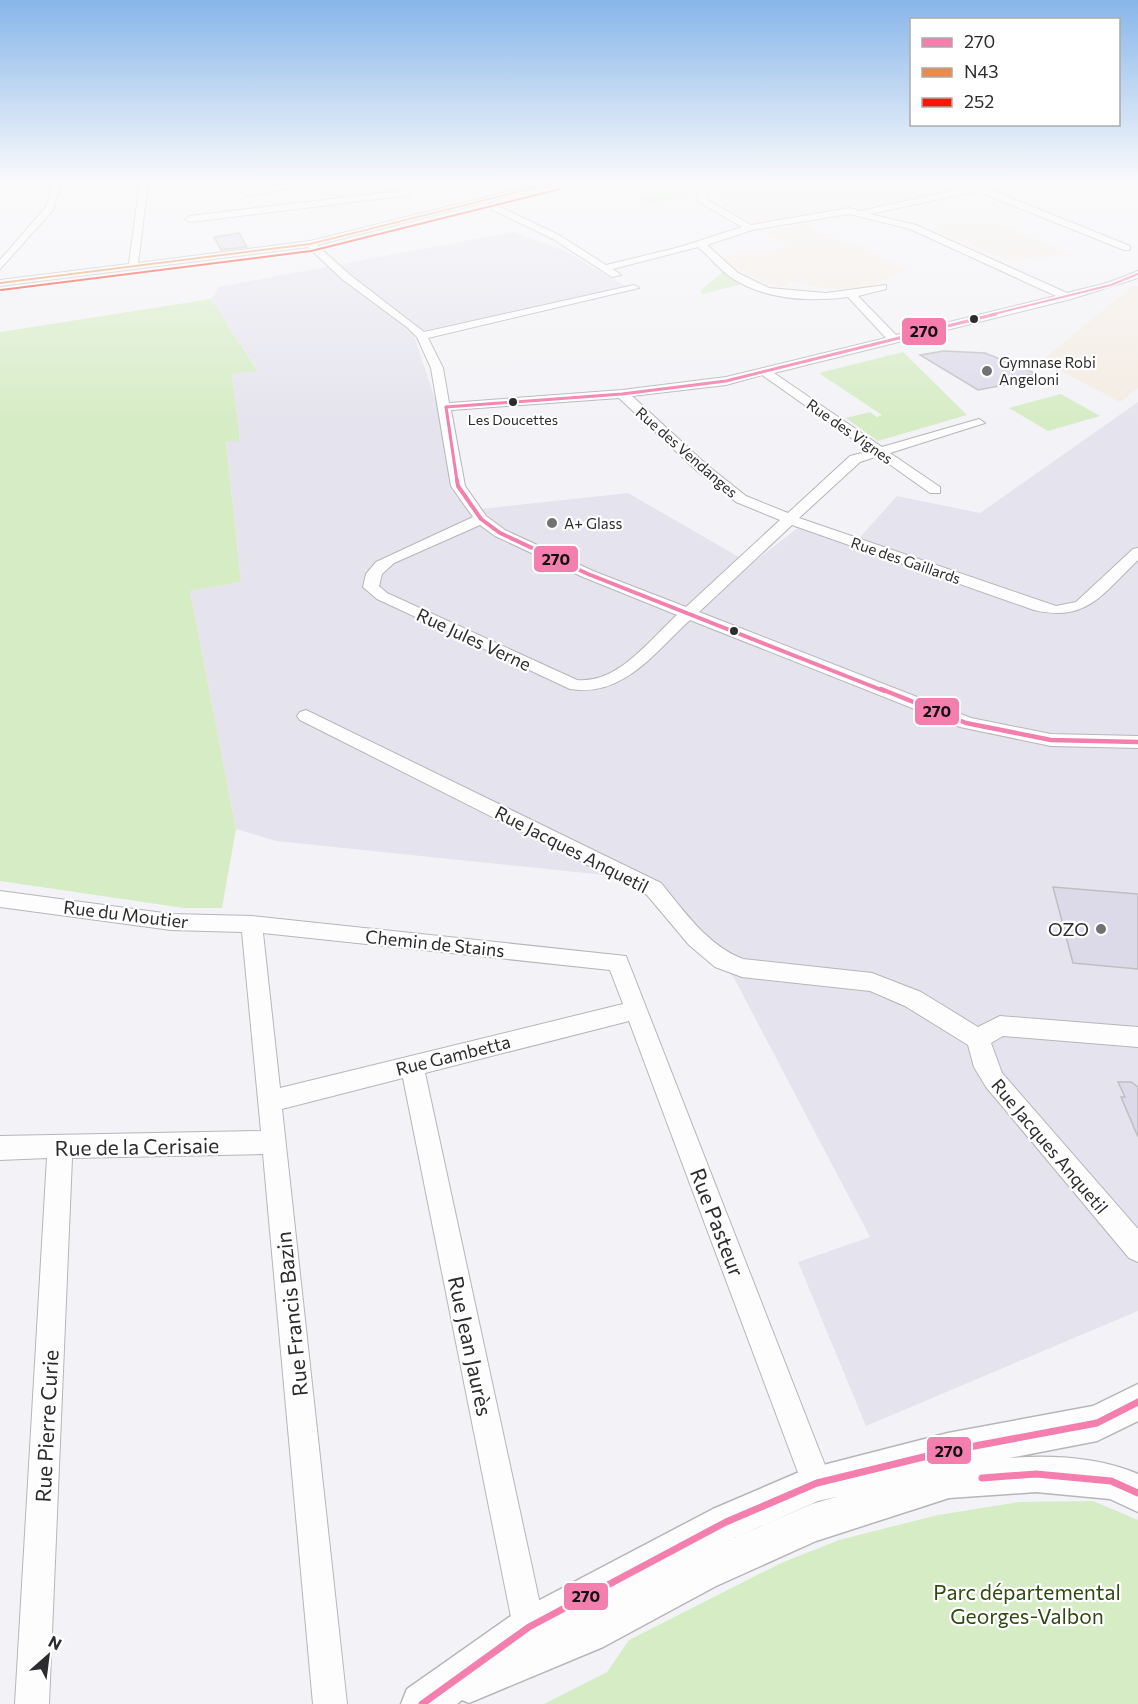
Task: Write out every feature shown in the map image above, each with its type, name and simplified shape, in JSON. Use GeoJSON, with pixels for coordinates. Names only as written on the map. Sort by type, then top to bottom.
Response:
{"type":"FeatureCollection","features":[{"type":"Feature","properties":{"kind":"main road"},"geometry":{"type":"LineString","coordinates":[[428,1701],[529,1627],[726,1522],[817,1483],[948,1451],[1097,1423],[1138,1402]]}},
{"type":"Feature","properties":{"kind":"main road"},"geometry":{"type":"LineString","coordinates":[[428,1701],[590,1633],[702,1572],[812,1523],[949,1480],[1036,1474],[1111,1481],[1138,1493]]}},
{"type":"Feature","properties":{"kind":"street"},"geometry":{"type":"LineString","coordinates":[[133,267],[134,262]]}},
{"type":"Feature","properties":{"kind":"street"},"geometry":{"type":"LineString","coordinates":[[0,283],[171,262]]}},
{"type":"Feature","properties":{"kind":"street"},"geometry":{"type":"LineString","coordinates":[[329,262],[422,336],[437,368],[446,407],[458,486],[481,519],[500,533],[588,574],[966,723],[1019,737],[1077,743],[1138,742]]}},
{"type":"Feature","properties":{"kind":"street"},"geometry":{"type":"LineString","coordinates":[[422,336],[635,287],[595,262]]}},
{"type":"Feature","properties":{"kind":"street"},"geometry":{"type":"LineString","coordinates":[[605,268],[631,262]]}},
{"type":"Feature","properties":{"kind":"street"},"geometry":{"type":"LineString","coordinates":[[719,262],[734,276],[761,288],[817,296],[852,295],[882,287]]}},
{"type":"Feature","properties":{"kind":"street"},"geometry":{"type":"LineString","coordinates":[[989,262],[1067,297]]}},
{"type":"Feature","properties":{"kind":"street"},"geometry":{"type":"LineString","coordinates":[[446,407],[622,394],[694,386],[765,372],[1067,297],[1112,285],[1138,274]]}},
{"type":"Feature","properties":{"kind":"street"},"geometry":{"type":"LineString","coordinates":[[852,295],[893,339]]}},
{"type":"Feature","properties":{"kind":"street","name":"Rue des Vignes"},"geometry":{"type":"LineString","coordinates":[[765,372],[935,490]]}},
{"type":"Feature","properties":{"kind":"street","name":"Rue des Vendanges"},"geometry":{"type":"LineString","coordinates":[[622,394],[702,468],[741,499],[789,519]]}},
{"type":"Feature","properties":{"kind":"street"},"geometry":{"type":"LineString","coordinates":[[687,614],[855,459],[979,423]]}},
{"type":"Feature","properties":{"kind":"street","name":"Rue Jules Verne"},"geometry":{"type":"LineString","coordinates":[[481,519],[389,560],[376,569],[371,578],[371,587],[382,596],[570,684],[585,687],[604,686],[620,676],[687,614]]}},
{"type":"Feature","properties":{"kind":"street","name":"Rue des Gaillards"},"geometry":{"type":"LineString","coordinates":[[789,519],[1056,611],[1081,605],[1138,552]]}},
{"type":"Feature","properties":{"kind":"street","name":"Rue Jacques Anquetil"},"geometry":{"type":"LineString","coordinates":[[306,716],[654,888],[696,939],[723,961],[742,968],[872,982],[913,999],[978,1038],[986,1067],[994,1080],[1138,1249]]}},
{"type":"Feature","properties":{"kind":"street","name":"Rue du Moutier"},"geometry":{"type":"LineString","coordinates":[[0,898],[171,922],[252,924]]}},
{"type":"Feature","properties":{"kind":"street","name":"Chemin de Stains"},"geometry":{"type":"LineString","coordinates":[[252,924],[618,962]]}},
{"type":"Feature","properties":{"kind":"street","name":"Rue Francis Bazin"},"geometry":{"type":"LineString","coordinates":[[252,924],[330,1704]]}},
{"type":"Feature","properties":{"kind":"street","name":"Rue Pasteur"},"geometry":{"type":"LineString","coordinates":[[618,962],[817,1483]]}},
{"type":"Feature","properties":{"kind":"street","name":"Rue Gambetta"},"geometry":{"type":"LineString","coordinates":[[270,1101],[636,1010]]}},
{"type":"Feature","properties":{"kind":"street"},"geometry":{"type":"LineString","coordinates":[[978,1038],[1000,1026],[1138,1037]]}},
{"type":"Feature","properties":{"kind":"street","name":"Rue Jean Jaurès"},"geometry":{"type":"LineString","coordinates":[[412,1065],[529,1627]]}},
{"type":"Feature","properties":{"kind":"street","name":"Rue de la Cerisaie"},"geometry":{"type":"LineString","coordinates":[[0,1148],[60,1149],[274,1142]]}},
{"type":"Feature","properties":{"kind":"street","name":"Rue Pierre Curie"},"geometry":{"type":"LineString","coordinates":[[32,1704],[60,1149]]}},
{"type":"Feature","properties":{"kind":"shaded area"},"geometry":{"type":"Polygon","coordinates":[[[355,262],[583,262],[628,288],[413,333],[472,510],[628,493],[751,564],[803,524],[860,537],[897,496],[980,513],[1138,402],[1138,1311],[866,1426],[798,1262],[870,1237],[734,978],[653,880],[276,841],[236,829],[190,591],[241,582],[226,441],[240,439],[232,374],[258,370],[211,299],[219,287],[355,262]]]}},
{"type":"Feature","properties":{"kind":"shaded area"},"geometry":{"type":"Polygon","coordinates":[[[727,262],[889,262],[906,270],[870,287],[846,290],[816,287],[794,281],[782,287],[760,282],[727,262]]]}},
{"type":"Feature","properties":{"kind":"shaded area"},"geometry":{"type":"Polygon","coordinates":[[[1133,286],[1138,286],[1138,388],[1120,402],[1041,361],[1133,286]]]}},
{"type":"Feature","properties":{"kind":"green space"},"geometry":{"type":"Polygon","coordinates":[[[725,270],[742,284],[703,294],[700,291],[725,270]]]}},
{"type":"Feature","properties":{"kind":"green space"},"geometry":{"type":"Polygon","coordinates":[[[211,299],[258,371],[232,374],[240,440],[226,442],[241,582],[190,591],[236,829],[222,908],[184,908],[0,881],[0,332],[211,299]]]}},
{"type":"Feature","properties":{"kind":"green space"},"geometry":{"type":"Polygon","coordinates":[[[903,352],[967,415],[878,441],[846,418],[870,412],[877,417],[882,415],[819,373],[903,352]]]}},
{"type":"Feature","properties":{"kind":"green space"},"geometry":{"type":"Polygon","coordinates":[[[1061,394],[1100,416],[1048,431],[1009,408],[1061,394]]]}},
{"type":"Feature","properties":{"kind":"green space","name":"Parc départemental Georges-Valbon"},"geometry":{"type":"Polygon","coordinates":[[[1093,1501],[1138,1520],[1138,1704],[544,1704],[607,1672],[629,1640],[781,1563],[839,1540],[938,1515],[1019,1502],[1093,1501]]]}},
{"type":"Feature","properties":{"kind":"building","name":"Gymnase Robi Angeloni"},"geometry":{"type":"Polygon","coordinates":[[[944,351],[985,353],[1037,374],[1019,376],[1021,380],[1002,382],[1004,385],[978,390],[920,355],[944,351]]]}},
{"type":"Feature","properties":{"kind":"building","name":"OZO"},"geometry":{"type":"Polygon","coordinates":[[[1053,887],[1138,894],[1138,969],[1073,963],[1053,887]]]}},
{"type":"Feature","properties":{"kind":"building"},"geometry":{"type":"Polygon","coordinates":[[[1118,1082],[1131,1082],[1138,1087],[1138,1137],[1121,1097],[1125,1097],[1118,1082]]]}},
{"type":"Feature","properties":{"kind":"transit line","name":"N43"},"geometry":{"type":"LineString","coordinates":[[0,283],[171,262]]}},
{"type":"Feature","properties":{"kind":"transit line","name":"252"},"geometry":{"type":"LineString","coordinates":[[1,290],[227,262]]}},
{"type":"Feature","properties":{"kind":"transit line","name":"270"},"geometry":{"type":"LineString","coordinates":[[446,407],[622,394],[726,381],[1111,285],[1138,274]]}},
{"type":"Feature","properties":{"kind":"transit line","name":"270"},"geometry":{"type":"LineString","coordinates":[[446,407],[458,486],[481,519],[500,533],[588,574],[966,723],[1051,740],[1138,742]]}},
{"type":"Feature","properties":{"kind":"transit line","name":"270"},"geometry":{"type":"LineString","coordinates":[[422,1704],[529,1627],[726,1522],[817,1483],[948,1451],[1097,1423],[1138,1402]]}},
{"type":"Feature","properties":{"kind":"transit line","name":"270"},"geometry":{"type":"LineString","coordinates":[[982,1478],[1036,1474],[1111,1481],[1138,1493]]}},
{"type":"Feature","properties":{"kind":"place","name":"Gymnase Robi Angeloni"},"geometry":{"type":"Point","coordinates":[987,371]}},
{"type":"Feature","properties":{"kind":"place","name":"Les Doucettes"},"geometry":{"type":"Point","coordinates":[513,402]}},
{"type":"Feature","properties":{"kind":"place","name":"A+ Glass"},"geometry":{"type":"Point","coordinates":[552,523]}},
{"type":"Feature","properties":{"kind":"place","name":"OZO"},"geometry":{"type":"Point","coordinates":[1101,929]}}]}
